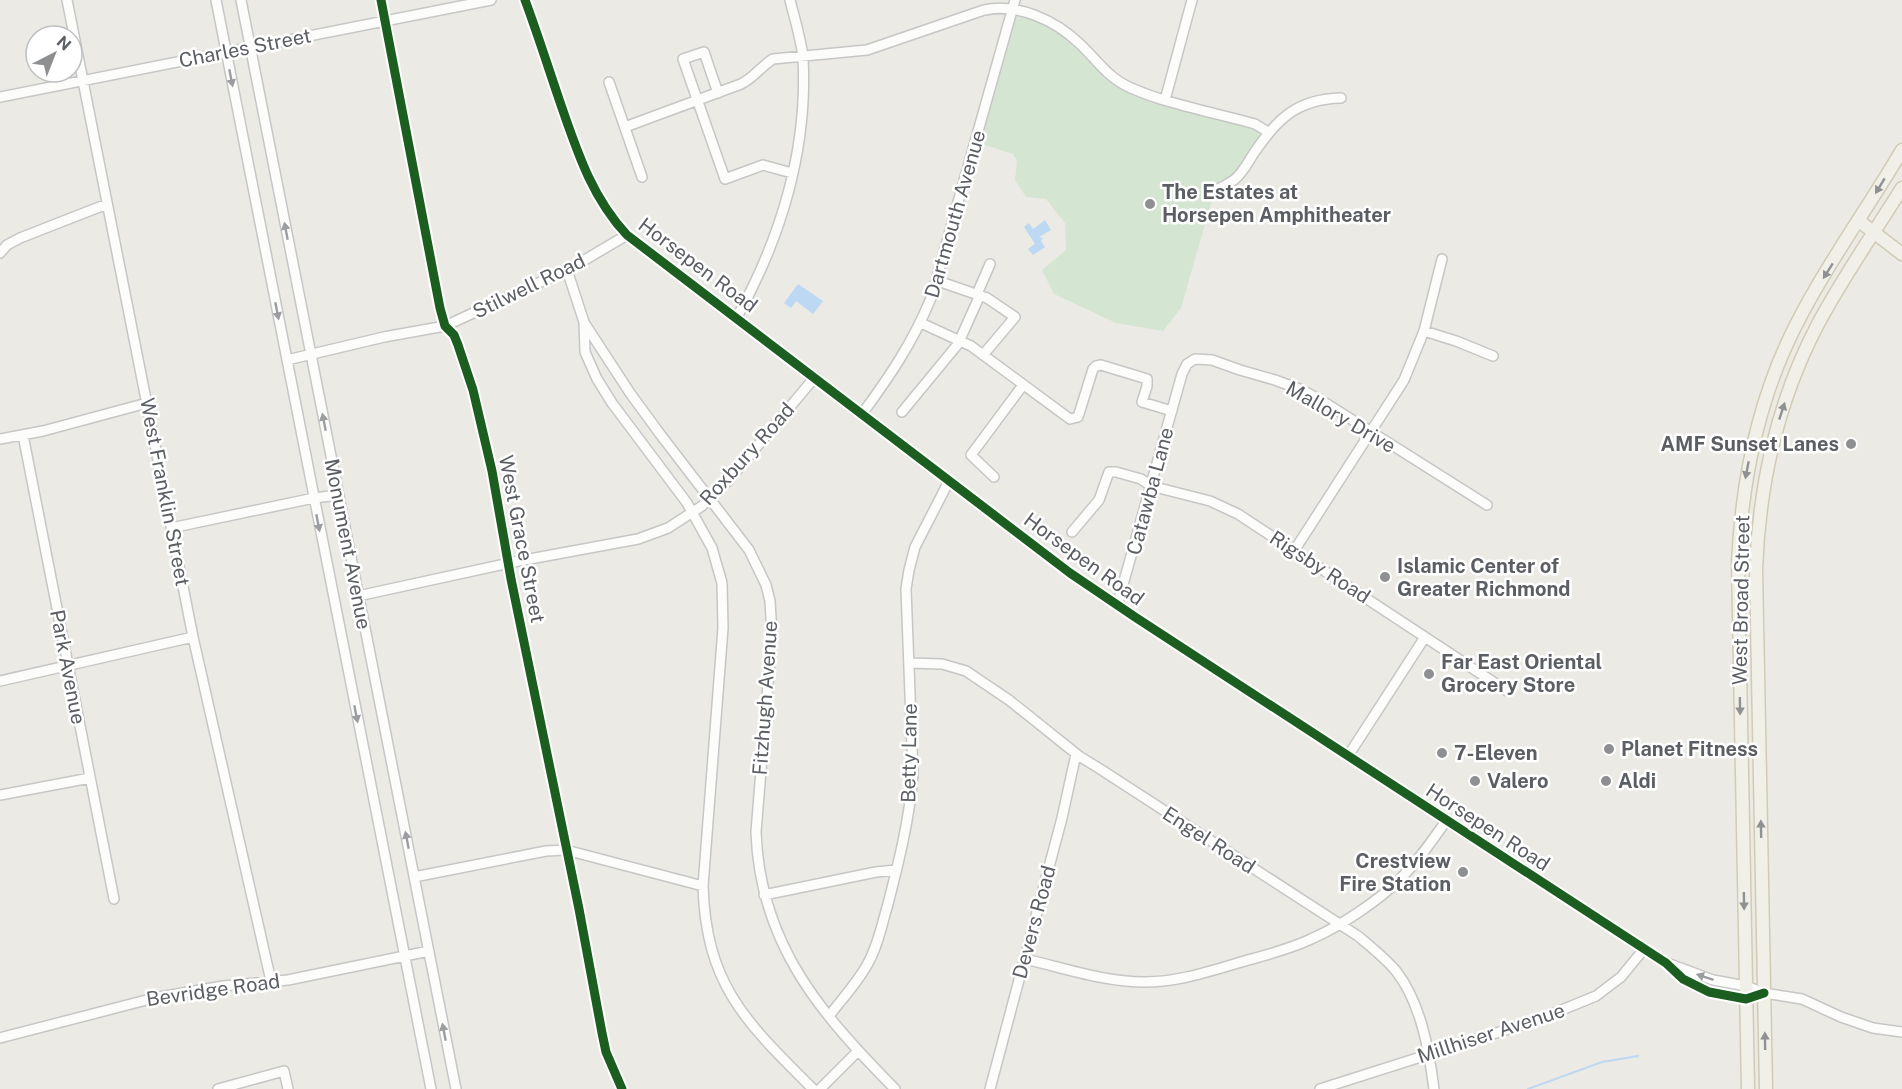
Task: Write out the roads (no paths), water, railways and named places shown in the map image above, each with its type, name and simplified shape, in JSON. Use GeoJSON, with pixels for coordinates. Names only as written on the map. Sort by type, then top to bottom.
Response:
{"type":"FeatureCollection","features":[{"type":"Feature","properties":{"kind":"main road","name":"West Broad Street"},"geometry":{"type":"LineString","coordinates":[[1748,1089],[1738,562],[1748,466],[1762,412],[1777,368],[1796,326],[1902,150]]}},
{"type":"Feature","properties":{"kind":"main road","name":"West Broad Street"},"geometry":{"type":"LineString","coordinates":[[1766,1089],[1756,570],[1758,530],[1765,479],[1778,421],[1796,372],[1818,325],[1902,188]]}},
{"type":"Feature","properties":{"kind":"main road"},"geometry":{"type":"LineString","coordinates":[[1859,221],[1902,254]]}},
{"type":"Feature","properties":{"kind":"main road"},"geometry":{"type":"LineString","coordinates":[[1738,636],[1757,635]]}},
{"type":"Feature","properties":{"kind":"street","name":"West Franklin Street"},"geometry":{"type":"LineString","coordinates":[[67,0],[71,24]]}},
{"type":"Feature","properties":{"kind":"street","name":"Monument Avenue"},"geometry":{"type":"LineString","coordinates":[[216,0],[430,1089]]}},
{"type":"Feature","properties":{"kind":"street","name":"Monument Avenue"},"geometry":{"type":"LineString","coordinates":[[241,0],[456,1089]]}},
{"type":"Feature","properties":{"kind":"street","name":"West Grace Street"},"geometry":{"type":"LineString","coordinates":[[381,0],[440,308],[446,326],[454,335],[473,390],[494,483],[602,1034],[606,1052],[621,1089]]}},
{"type":"Feature","properties":{"kind":"street","name":"Charles Street"},"geometry":{"type":"LineString","coordinates":[[84,81],[491,0]]}},
{"type":"Feature","properties":{"kind":"street","name":"Horsepen Road"},"geometry":{"type":"LineString","coordinates":[[525,0],[583,166],[600,199],[627,235],[1036,548],[1118,606],[1666,963],[1683,979],[1721,995],[1746,999],[1764,993]]}},
{"type":"Feature","properties":{"kind":"street"},"geometry":{"type":"LineString","coordinates":[[737,317],[771,248],[792,173],[801,126],[803,57],[790,0]]}},
{"type":"Feature","properties":{"kind":"street"},"geometry":{"type":"LineString","coordinates":[[1165,100],[1192,0]]}},
{"type":"Feature","properties":{"kind":"street"},"geometry":{"type":"LineString","coordinates":[[624,127],[749,80],[773,59],[867,50],[984,10],[1013,5],[1054,24],[1082,46],[1116,81],[1165,100],[1255,124],[1268,132]]}},
{"type":"Feature","properties":{"kind":"street","name":"Dartmouth Avenue"},"geometry":{"type":"LineString","coordinates":[[862,414],[904,356],[921,323],[938,281],[1013,5]]}},
{"type":"Feature","properties":{"kind":"street"},"geometry":{"type":"LineString","coordinates":[[718,93],[704,52],[684,59],[725,179],[759,165],[792,173]]}},
{"type":"Feature","properties":{"kind":"street"},"geometry":{"type":"LineString","coordinates":[[609,82],[642,177]]}},
{"type":"Feature","properties":{"kind":"street","name":"Charles Street"},"geometry":{"type":"LineString","coordinates":[[0,97],[67,84]]}},
{"type":"Feature","properties":{"kind":"street","name":"West Franklin Street"},"geometry":{"type":"LineString","coordinates":[[83,84],[193,637],[271,981]]}},
{"type":"Feature","properties":{"kind":"street"},"geometry":{"type":"LineString","coordinates":[[1214,191],[1238,177],[1278,121],[1297,108],[1319,100],[1341,98]]}},
{"type":"Feature","properties":{"kind":"street"},"geometry":{"type":"LineString","coordinates":[[0,253],[10,243],[26,235],[107,204]]}},
{"type":"Feature","properties":{"kind":"street","name":"Stilwell Road"},"geometry":{"type":"LineString","coordinates":[[287,360],[446,326],[567,270],[627,235]]}},
{"type":"Feature","properties":{"kind":"street"},"geometry":{"type":"LineString","coordinates":[[1294,551],[1404,380],[1424,331],[1442,259]]}},
{"type":"Feature","properties":{"kind":"street"},"geometry":{"type":"LineString","coordinates":[[902,412],[960,340],[990,264]]}},
{"type":"Feature","properties":{"kind":"street","name":"Fitzhugh Avenue"},"geometry":{"type":"LineString","coordinates":[[567,270],[584,322],[630,393],[711,498],[758,566],[770,601],[772,634],[756,832],[757,857],[764,895],[778,934],[799,975],[858,1051],[895,1089]]}},
{"type":"Feature","properties":{"kind":"street"},"geometry":{"type":"LineString","coordinates":[[938,281],[991,299],[1015,317],[983,355]]}},
{"type":"Feature","properties":{"kind":"street","name":"Fitzhugh Avenue"},"geometry":{"type":"LineString","coordinates":[[584,322],[585,352],[597,379],[693,513],[712,548],[718,566],[724,605],[703,886],[705,925],[709,945],[725,985],[738,1008],[760,1036],[813,1089]]}},
{"type":"Feature","properties":{"kind":"street"},"geometry":{"type":"LineString","coordinates":[[921,323],[960,340],[1070,419],[1078,417],[1093,369],[1101,365],[1147,379],[1142,402],[1172,411]]}},
{"type":"Feature","properties":{"kind":"street"},"geometry":{"type":"LineString","coordinates":[[1424,331],[1493,356]]}},
{"type":"Feature","properties":{"kind":"street","name":"Mallory Drive"},"geometry":{"type":"LineString","coordinates":[[1172,411],[1187,364],[1195,359],[1212,360],[1302,390],[1487,505]]}},
{"type":"Feature","properties":{"kind":"street","name":"Roxbury Road"},"geometry":{"type":"LineString","coordinates":[[358,596],[509,563],[638,539],[668,528],[693,513],[711,498],[749,458],[815,377]]}},
{"type":"Feature","properties":{"kind":"street"},"geometry":{"type":"LineString","coordinates":[[993,477],[971,455],[1023,385]]}},
{"type":"Feature","properties":{"kind":"street"},"geometry":{"type":"LineString","coordinates":[[0,439],[147,403]]}},
{"type":"Feature","properties":{"kind":"street","name":"Catawba Lane"},"geometry":{"type":"LineString","coordinates":[[1118,606],[1172,411]]}},
{"type":"Feature","properties":{"kind":"street","name":"Park Avenue"},"geometry":{"type":"LineString","coordinates":[[23,435],[114,899]]}},
{"type":"Feature","properties":{"kind":"street","name":"Rigsby Road"},"geometry":{"type":"LineString","coordinates":[[1072,532],[1099,500],[1109,472],[1142,479],[1151,486],[1196,496],[1223,506],[1261,528],[1507,691]]}},
{"type":"Feature","properties":{"kind":"street","name":"Betty Lane"},"geometry":{"type":"LineString","coordinates":[[829,1016],[856,982],[872,954],[896,870],[912,793],[906,589],[909,570],[921,532],[949,481]]}},
{"type":"Feature","properties":{"kind":"street"},"geometry":{"type":"LineString","coordinates":[[171,528],[338,495]]}},
{"type":"Feature","properties":{"kind":"street"},"geometry":{"type":"LineString","coordinates":[[0,681],[193,637]]}},
{"type":"Feature","properties":{"kind":"street"},"geometry":{"type":"LineString","coordinates":[[1348,756],[1425,637]]}},
{"type":"Feature","properties":{"kind":"street","name":"Engel Road"},"geometry":{"type":"LineString","coordinates":[[909,663],[942,664],[966,671],[1009,700],[1076,754],[1358,936],[1396,971],[1405,985],[1418,1016],[1434,1089]]}},
{"type":"Feature","properties":{"kind":"street","name":"Devers Road"},"geometry":{"type":"LineString","coordinates":[[990,1089],[1062,818],[1076,754]]}},
{"type":"Feature","properties":{"kind":"street"},"geometry":{"type":"LineString","coordinates":[[0,795],[90,778]]}},
{"type":"Feature","properties":{"kind":"street"},"geometry":{"type":"LineString","coordinates":[[1025,959],[1118,980],[1159,981],[1188,978],[1280,950],[1310,940],[1340,924],[1400,880],[1424,853],[1446,821]]}},
{"type":"Feature","properties":{"kind":"street"},"geometry":{"type":"LineString","coordinates":[[414,877],[546,851],[566,850],[703,886]]}},
{"type":"Feature","properties":{"kind":"street"},"geometry":{"type":"LineString","coordinates":[[764,895],[896,870]]}},
{"type":"Feature","properties":{"kind":"street","name":"Millhiser Avenue"},"geometry":{"type":"LineString","coordinates":[[1320,1089],[1537,1020],[1596,996],[1621,977],[1644,949]]}},
{"type":"Feature","properties":{"kind":"street","name":"Bevridge Road"},"geometry":{"type":"LineString","coordinates":[[0,1038],[154,998],[271,981],[429,951]]}},
{"type":"Feature","properties":{"kind":"street","name":"Horsepen Road"},"geometry":{"type":"LineString","coordinates":[[1666,963],[1713,980],[1746,986],[1764,993]]}},
{"type":"Feature","properties":{"kind":"street"},"geometry":{"type":"LineString","coordinates":[[1764,993],[1802,999],[1850,1021],[1885,1031],[1902,1032]]}},
{"type":"Feature","properties":{"kind":"street"},"geometry":{"type":"LineString","coordinates":[[820,1089],[858,1051]]}},
{"type":"Feature","properties":{"kind":"street"},"geometry":{"type":"LineString","coordinates":[[218,1089],[284,1071],[288,1089]]}},
{"type":"Feature","properties":{"kind":"water"},"geometry":{"type":"Polygon","coordinates":[[[1045,220],[1051,230],[1039,237],[1043,238],[1041,241],[1045,247],[1033,255],[1028,249],[1035,244],[1024,227],[1029,223],[1033,229],[1045,220]]]}},
{"type":"Feature","properties":{"kind":"water"},"geometry":{"type":"Polygon","coordinates":[[[798,284],[823,301],[813,314],[796,301],[791,308],[784,303],[798,284]]]}},
{"type":"Feature","properties":{"kind":"waterway"},"geometry":{"type":"LineString","coordinates":[[1528,1089],[1602,1062],[1638,1056]]}},
{"type":"Feature","properties":{"kind":"place","name":"The Estates at Horsepen Amphitheater"},"geometry":{"type":"Point","coordinates":[1150,204]}},
{"type":"Feature","properties":{"kind":"place","name":"AMF Sunset Lanes"},"geometry":{"type":"Point","coordinates":[1851,444]}},
{"type":"Feature","properties":{"kind":"place","name":"Islamic Center of Greater Richmond"},"geometry":{"type":"Point","coordinates":[1385,577]}},
{"type":"Feature","properties":{"kind":"place","name":"Far East Oriental Grocery Store"},"geometry":{"type":"Point","coordinates":[1429,674]}},
{"type":"Feature","properties":{"kind":"place","name":"Planet Fitness"},"geometry":{"type":"Point","coordinates":[1609,749]}},
{"type":"Feature","properties":{"kind":"place","name":"7-Eleven"},"geometry":{"type":"Point","coordinates":[1442,753]}},
{"type":"Feature","properties":{"kind":"place","name":"Valero"},"geometry":{"type":"Point","coordinates":[1475,781]}},
{"type":"Feature","properties":{"kind":"place","name":"Aldi"},"geometry":{"type":"Point","coordinates":[1606,781]}},
{"type":"Feature","properties":{"kind":"place","name":"Crestview Fire Station"},"geometry":{"type":"Point","coordinates":[1463,872]}}]}
